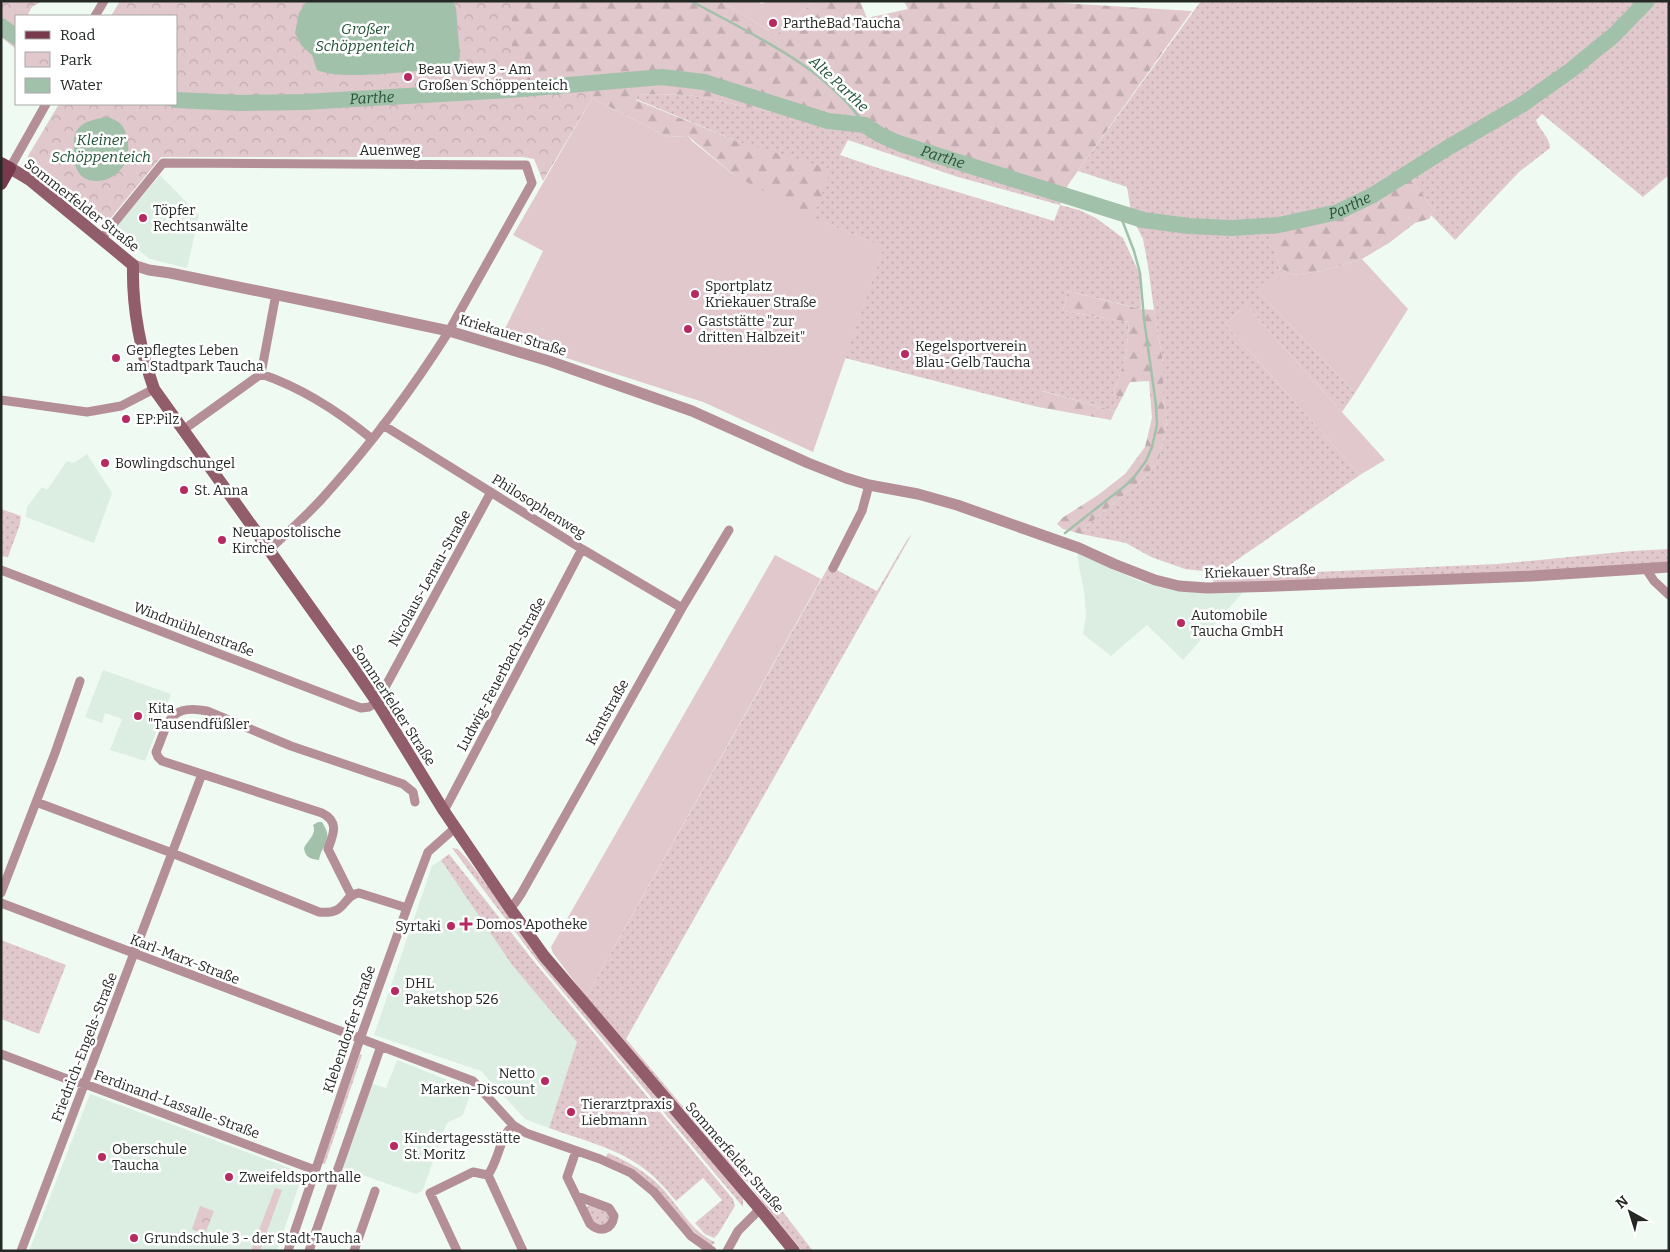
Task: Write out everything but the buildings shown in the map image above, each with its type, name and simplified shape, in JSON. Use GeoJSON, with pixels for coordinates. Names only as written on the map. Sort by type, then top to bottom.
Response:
{"type":"FeatureCollection","features":[{"type":"Feature","properties":{"kind":"main road"},"geometry":{"type":"LineString","coordinates":[[1,184],[6,165]]}},
{"type":"Feature","properties":{"kind":"main road","name":"Sommerfelder Straße"},"geometry":{"type":"LineString","coordinates":[[6,165],[26,178],[133,265],[135,310],[140,340],[154,389],[270,549],[377,702],[444,811],[544,956],[794,1251]]}},
{"type":"Feature","properties":{"kind":"street"},"geometry":{"type":"LineString","coordinates":[[96,15],[104,1]]}},
{"type":"Feature","properties":{"kind":"street"},"geometry":{"type":"LineString","coordinates":[[6,165],[45,105]]}},
{"type":"Feature","properties":{"kind":"street","name":"Auenweg"},"geometry":{"type":"LineString","coordinates":[[101,239],[163,163],[526,165],[532,183],[449,331]]}},
{"type":"Feature","properties":{"kind":"street","name":"Kriekauer Straße"},"geometry":{"type":"LineString","coordinates":[[133,265],[149,270],[276,294],[449,331],[549,362],[692,411],[808,463],[869,485],[918,494],[957,505],[1079,548],[1155,580],[1179,586],[1208,588],[1267,587],[1532,576],[1669,567]]}},
{"type":"Feature","properties":{"kind":"street"},"geometry":{"type":"LineString","coordinates":[[183,430],[261,374],[276,294]]}},
{"type":"Feature","properties":{"kind":"street"},"geometry":{"type":"LineString","coordinates":[[270,549],[326,494],[372,439],[435,354],[449,331]]}},
{"type":"Feature","properties":{"kind":"street"},"geometry":{"type":"LineString","coordinates":[[261,374],[286,383],[310,395],[341,415],[372,439]]}},
{"type":"Feature","properties":{"kind":"street"},"geometry":{"type":"LineString","coordinates":[[1,400],[87,412],[121,406],[154,389]]}},
{"type":"Feature","properties":{"kind":"street","name":"Philosophenweg"},"geometry":{"type":"LineString","coordinates":[[383,425],[582,549],[682,608]]}},
{"type":"Feature","properties":{"kind":"street"},"geometry":{"type":"LineString","coordinates":[[833,568],[862,511],[869,485]]}},
{"type":"Feature","properties":{"kind":"street","name":"Nicolaus-Lenau-Straße"},"geometry":{"type":"LineString","coordinates":[[377,702],[491,492]]}},
{"type":"Feature","properties":{"kind":"street","name":"Kantstraße"},"geometry":{"type":"LineString","coordinates":[[509,907],[515,903],[521,894],[682,608],[729,530]]}},
{"type":"Feature","properties":{"kind":"street","name":"Ludwig-Feuerbach-Straße"},"geometry":{"type":"LineString","coordinates":[[444,811],[582,549]]}},
{"type":"Feature","properties":{"kind":"street"},"geometry":{"type":"LineString","coordinates":[[1646,569],[1654,581],[1669,595]]}},
{"type":"Feature","properties":{"kind":"street","name":"Windmühlenstraße"},"geometry":{"type":"LineString","coordinates":[[1,570],[362,708],[369,707],[377,702]]}},
{"type":"Feature","properties":{"kind":"street"},"geometry":{"type":"LineString","coordinates":[[1,893],[80,681]]}},
{"type":"Feature","properties":{"kind":"street"},"geometry":{"type":"LineString","coordinates":[[351,895],[328,849],[334,830],[332,822],[327,817],[162,761],[157,755],[168,722],[174,715],[184,710],[207,711],[291,746],[401,783],[411,790],[416,802]]}},
{"type":"Feature","properties":{"kind":"street","name":"Friedrich-Engels-Straße"},"geometry":{"type":"LineString","coordinates":[[21,1251],[202,774]]}},
{"type":"Feature","properties":{"kind":"street"},"geometry":{"type":"LineString","coordinates":[[36,802],[172,853],[319,912],[330,912],[339,909],[351,895],[356,893],[362,893],[407,908]]}},
{"type":"Feature","properties":{"kind":"street","name":"Klebendorfer Straße"},"geometry":{"type":"LineString","coordinates":[[288,1251],[360,1039],[428,852],[456,828]]}},
{"type":"Feature","properties":{"kind":"street","name":"Karl-Marx-Straße"},"geometry":{"type":"LineString","coordinates":[[1,904],[473,1081],[513,1125]]}},
{"type":"Feature","properties":{"kind":"street"},"geometry":{"type":"LineString","coordinates":[[309,1251],[381,1046]]}},
{"type":"Feature","properties":{"kind":"street","name":"Ferdinand-Lassalle-Straße"},"geometry":{"type":"LineString","coordinates":[[1,1054],[316,1170]]}},
{"type":"Feature","properties":{"kind":"street"},"geometry":{"type":"LineString","coordinates":[[488,1175],[502,1140],[513,1125],[526,1133],[631,1173],[659,1198],[691,1236],[712,1251]]}},
{"type":"Feature","properties":{"kind":"street"},"geometry":{"type":"LineString","coordinates":[[576,1151],[567,1177],[577,1196]]}},
{"type":"Feature","properties":{"kind":"street"},"geometry":{"type":"LineString","coordinates":[[457,1251],[430,1193],[473,1172],[488,1175]]}},
{"type":"Feature","properties":{"kind":"street"},"geometry":{"type":"LineString","coordinates":[[488,1175],[523,1251]]}},
{"type":"Feature","properties":{"kind":"street"},"geometry":{"type":"LineString","coordinates":[[354,1251],[376,1191]]}},
{"type":"Feature","properties":{"kind":"street"},"geometry":{"type":"LineString","coordinates":[[727,1251],[744,1224],[760,1209]]}},
{"type":"Feature","properties":{"kind":"shaded area"},"geometry":{"type":"Polygon","coordinates":[[[160,175],[199,215],[187,268],[150,259],[116,234],[114,230],[160,175]]]}},
{"type":"Feature","properties":{"kind":"shaded area"},"geometry":{"type":"Polygon","coordinates":[[[87,454],[112,493],[94,543],[26,517],[27,507],[42,487],[47,490],[67,461],[74,463],[87,454]]]}},
{"type":"Feature","properties":{"kind":"shaded area"},"geometry":{"type":"Polygon","coordinates":[[[1077,551],[1139,581],[1162,588],[1177,591],[1244,591],[1183,660],[1147,625],[1111,656],[1083,634],[1086,616],[1077,551]]]}},
{"type":"Feature","properties":{"kind":"shaded area","name":"Kita \"Tausendfüßler"},"geometry":{"type":"Polygon","coordinates":[[[103,670],[171,694],[145,761],[110,750],[122,719],[105,713],[102,723],[85,717],[103,670]]]}},
{"type":"Feature","properties":{"kind":"shaded area"},"geometry":{"type":"Polygon","coordinates":[[[441,860],[512,965],[578,1042],[549,1128],[525,1119],[481,1071],[374,1035],[432,866],[441,860]]]}},
{"type":"Feature","properties":{"kind":"shaded area","name":"Kindertagesstätte St. Moritz"},"geometry":{"type":"Polygon","coordinates":[[[397,1060],[470,1089],[471,1092],[463,1115],[446,1125],[424,1187],[422,1191],[416,1194],[343,1168],[372,1084],[386,1088],[397,1060]]]}},
{"type":"Feature","properties":{"kind":"shaded area"},"geometry":{"type":"Polygon","coordinates":[[[90,1094],[303,1173],[277,1251],[29,1251],[90,1094]]]}},
{"type":"Feature","properties":{"kind":"green space"},"geometry":{"type":"Polygon","coordinates":[[[1,1],[42,1],[32,7],[28,14],[30,15],[15,15],[15,48],[1,37],[1,1]]]}},
{"type":"Feature","properties":{"kind":"green space"},"geometry":{"type":"Polygon","coordinates":[[[120,1],[512,1],[512,84],[586,75],[592,98],[543,181],[534,159],[523,157],[161,157],[105,225],[34,170],[28,163],[28,156],[58,105],[178,105],[178,15],[112,15],[120,1]]]}},
{"type":"Feature","properties":{"kind":"green space"},"geometry":{"type":"Polygon","coordinates":[[[512,1],[721,1],[776,35],[814,1],[860,1],[867,18],[908,9],[904,1],[1030,1],[1192,11],[1068,185],[1064,195],[861,132],[826,123],[689,95],[637,95],[636,100],[739,142],[831,169],[813,218],[884,247],[830,400],[734,175],[688,136],[668,137],[592,98],[586,76],[512,84],[512,1]]]}},
{"type":"Feature","properties":{"kind":"green space","name":"PartheBad Taucha"},"geometry":{"type":"Polygon","coordinates":[[[721,1],[759,1],[761,4],[768,1],[814,1],[776,35],[721,1]]]}},
{"type":"Feature","properties":{"kind":"green space"},"geometry":{"type":"Polygon","coordinates":[[[1201,1],[1669,1],[1669,175],[1643,197],[1542,114],[1536,120],[1550,144],[1550,148],[1519,172],[1455,240],[1431,215],[1434,211],[1408,173],[1377,193],[1343,210],[1316,218],[1267,226],[1280,268],[1257,290],[1355,393],[1342,412],[1246,305],[1225,324],[1360,475],[1215,575],[1497,564],[1669,549],[1669,564],[1213,584],[1214,575],[1211,572],[1185,569],[1151,557],[1126,543],[1081,534],[1089,524],[1143,479],[1159,460],[1167,422],[1163,400],[1163,362],[1148,266],[1143,239],[1132,217],[1127,187],[1078,171],[1201,1]]]}},
{"type":"Feature","properties":{"kind":"green space"},"geometry":{"type":"Polygon","coordinates":[[[637,95],[689,95],[826,123],[861,132],[1064,195],[1060,205],[1079,210],[1096,218],[1123,238],[1140,275],[1141,309],[1068,291],[1063,311],[1129,322],[1126,356],[1113,394],[1122,398],[1115,411],[1043,391],[1038,407],[845,358],[884,247],[813,218],[739,142],[636,99],[637,95]],[[848,140],[840,155],[878,168],[1054,221],[1060,205],[958,177],[848,140]]]}},
{"type":"Feature","properties":{"kind":"green space","name":"Sportplatz Kriekauer Straße"},"geometry":{"type":"Polygon","coordinates":[[[592,98],[668,137],[688,136],[734,175],[813,218],[884,247],[813,452],[703,402],[501,337],[543,251],[513,235],[592,98]]]}},
{"type":"Feature","properties":{"kind":"green space"},"geometry":{"type":"Polygon","coordinates":[[[1408,173],[1434,211],[1429,219],[1415,223],[1389,243],[1362,259],[1322,271],[1292,275],[1280,268],[1266,226],[1334,213],[1368,198],[1408,173]]]}},
{"type":"Feature","properties":{"kind":"green space"},"geometry":{"type":"Polygon","coordinates":[[[1362,259],[1408,309],[1355,393],[1256,289],[1280,268],[1292,275],[1322,271],[1362,259]]]}},
{"type":"Feature","properties":{"kind":"green space"},"geometry":{"type":"Polygon","coordinates":[[[1068,291],[1140,309],[1154,310],[1163,362],[1163,400],[1167,422],[1159,460],[1143,479],[1089,524],[1081,534],[1063,529],[1057,524],[1062,518],[1098,495],[1125,474],[1145,447],[1152,418],[1149,381],[1130,382],[1122,398],[1113,394],[1126,356],[1129,322],[1063,311],[1068,291]]]}},
{"type":"Feature","properties":{"kind":"green space"},"geometry":{"type":"Polygon","coordinates":[[[1246,305],[1385,460],[1360,475],[1225,324],[1246,305]]]}},
{"type":"Feature","properties":{"kind":"green space"},"geometry":{"type":"Polygon","coordinates":[[[1042,391],[1115,411],[1111,420],[1038,407],[1042,391]]]}},
{"type":"Feature","properties":{"kind":"green space"},"geometry":{"type":"Polygon","coordinates":[[[1,509],[21,516],[8,557],[1,556],[1,509]]]}},
{"type":"Feature","properties":{"kind":"green space"},"geometry":{"type":"Polygon","coordinates":[[[912,534],[626,1039],[711,1140],[749,1180],[747,1182],[734,1170],[586,997],[829,566],[877,591],[912,534]]]}},
{"type":"Feature","properties":{"kind":"green space"},"geometry":{"type":"Polygon","coordinates":[[[775,555],[821,579],[586,997],[553,953],[551,947],[775,555]]]}},
{"type":"Feature","properties":{"kind":"green space"},"geometry":{"type":"Polygon","coordinates":[[[452,848],[458,849],[468,860],[508,913],[743,1198],[743,1207],[538,962],[452,848]]]}},
{"type":"Feature","properties":{"kind":"green space"},"geometry":{"type":"Polygon","coordinates":[[[449,854],[536,964],[733,1199],[735,1206],[714,1238],[705,1234],[695,1223],[722,1200],[703,1178],[676,1201],[654,1177],[629,1159],[607,1148],[549,1128],[577,1042],[512,965],[441,860],[449,854]]]}},
{"type":"Feature","properties":{"kind":"green space"},"geometry":{"type":"Polygon","coordinates":[[[1,940],[66,965],[39,1034],[1,1019],[1,940]]]}},
{"type":"Feature","properties":{"kind":"green space"},"geometry":{"type":"Polygon","coordinates":[[[360,1054],[362,1055],[325,1164],[322,1163],[360,1054]]]}},
{"type":"Feature","properties":{"kind":"green space"},"geometry":{"type":"Polygon","coordinates":[[[608,1153],[636,1167],[654,1181],[667,1193],[692,1225],[715,1242],[714,1244],[711,1245],[694,1232],[647,1180],[606,1157],[608,1153]]]}},
{"type":"Feature","properties":{"kind":"green space"},"geometry":{"type":"Polygon","coordinates":[[[755,1185],[770,1195],[813,1251],[802,1251],[753,1190],[755,1185]]]}},
{"type":"Feature","properties":{"kind":"green space"},"geometry":{"type":"Polygon","coordinates":[[[275,1188],[282,1190],[260,1251],[251,1251],[275,1188]]]}},
{"type":"Feature","properties":{"kind":"green space"},"geometry":{"type":"Polygon","coordinates":[[[591,1203],[606,1209],[611,1219],[605,1226],[594,1223],[586,1208],[591,1203]]]}},
{"type":"Feature","properties":{"kind":"green space"},"geometry":{"type":"Polygon","coordinates":[[[200,1206],[214,1211],[205,1234],[192,1229],[200,1206]]]}},
{"type":"Feature","properties":{"kind":"water","name":"Großer Schöppenteich"},"geometry":{"type":"Polygon","coordinates":[[[307,1],[453,1],[456,8],[460,57],[458,64],[453,67],[360,75],[343,75],[317,70],[312,55],[301,45],[295,33],[299,13],[307,1]]]}},
{"type":"Feature","properties":{"kind":"water","name":"Kleiner Schöppenteich"},"geometry":{"type":"Polygon","coordinates":[[[108,117],[123,127],[127,138],[128,152],[125,164],[118,173],[109,178],[99,181],[89,180],[81,175],[75,165],[74,140],[76,133],[78,128],[87,122],[108,117]]]}},
{"type":"Feature","properties":{"kind":"water"},"geometry":{"type":"Polygon","coordinates":[[[322,822],[328,839],[319,860],[308,857],[304,848],[313,834],[313,825],[322,822]]]}},
{"type":"Feature","properties":{"kind":"waterway","name":"Alte Parthe"},"geometry":{"type":"LineString","coordinates":[[691,1],[762,40],[808,69],[848,104],[865,125]]}},
{"type":"Feature","properties":{"kind":"waterway","name":"Parthe"},"geometry":{"type":"LineString","coordinates":[[178,100],[241,103],[304,102],[510,90],[662,77],[704,82],[828,121],[865,125],[880,135],[901,144],[1143,220],[1189,226],[1232,228],[1279,225],[1338,212],[1373,195],[1449,147],[1523,104],[1571,70],[1614,35],[1647,1]]}},
{"type":"Feature","properties":{"kind":"waterway","name":"Parthe"},"geometry":{"type":"LineString","coordinates":[[1,26],[15,36]]}},
{"type":"Feature","properties":{"kind":"waterway"},"geometry":{"type":"LineString","coordinates":[[1065,533],[1134,477],[1146,461],[1152,447],[1157,425],[1140,273],[1119,212]]}},
{"type":"Feature","properties":{"kind":"place","name":"PartheBad Taucha"},"geometry":{"type":"Point","coordinates":[773,23]}},
{"type":"Feature","properties":{"kind":"place","name":"Beau View 3 - Am Großen Schöppenteich"},"geometry":{"type":"Point","coordinates":[408,77]}},
{"type":"Feature","properties":{"kind":"place","name":"Töpfer Rechtsanwälte"},"geometry":{"type":"Point","coordinates":[143,218]}},
{"type":"Feature","properties":{"kind":"place","name":"Sportplatz Kriekauer Straße"},"geometry":{"type":"Point","coordinates":[695,294]}},
{"type":"Feature","properties":{"kind":"place","name":"Gaststätte \"zur dritten Halbzeit\""},"geometry":{"type":"Point","coordinates":[688,329]}},
{"type":"Feature","properties":{"kind":"place","name":"Kegelsportverein Blau-Gelb Taucha"},"geometry":{"type":"Point","coordinates":[905,354]}},
{"type":"Feature","properties":{"kind":"place","name":"Gepflegtes Leben am Stadtpark Taucha"},"geometry":{"type":"Point","coordinates":[116,358]}},
{"type":"Feature","properties":{"kind":"place","name":"EP:Pilz"},"geometry":{"type":"Point","coordinates":[126,419]}},
{"type":"Feature","properties":{"kind":"place","name":"Bowlingdschungel"},"geometry":{"type":"Point","coordinates":[105,463]}},
{"type":"Feature","properties":{"kind":"place","name":"St. Anna"},"geometry":{"type":"Point","coordinates":[184,490]}},
{"type":"Feature","properties":{"kind":"place","name":"Neuapostolische Kirche"},"geometry":{"type":"Point","coordinates":[222,540]}},
{"type":"Feature","properties":{"kind":"place","name":"Automobile Taucha GmbH"},"geometry":{"type":"Point","coordinates":[1181,623]}},
{"type":"Feature","properties":{"kind":"place","name":"Kita \"Tausendfüßler"},"geometry":{"type":"Point","coordinates":[138,716]}},
{"type":"Feature","properties":{"kind":"place","name":"Domos Apotheke"},"geometry":{"type":"Point","coordinates":[466,924]}},
{"type":"Feature","properties":{"kind":"place","name":"Syrtaki"},"geometry":{"type":"Point","coordinates":[451,926]}},
{"type":"Feature","properties":{"kind":"place","name":"DHL Paketshop 526"},"geometry":{"type":"Point","coordinates":[395,991]}},
{"type":"Feature","properties":{"kind":"place","name":"Netto Marken-Discount"},"geometry":{"type":"Point","coordinates":[545,1081]}},
{"type":"Feature","properties":{"kind":"place","name":"Tierarztpraxis Liebmann"},"geometry":{"type":"Point","coordinates":[571,1112]}},
{"type":"Feature","properties":{"kind":"place","name":"Kindertagesstätte St. Moritz"},"geometry":{"type":"Point","coordinates":[394,1146]}},
{"type":"Feature","properties":{"kind":"place","name":"Oberschule Taucha"},"geometry":{"type":"Point","coordinates":[102,1157]}},
{"type":"Feature","properties":{"kind":"place","name":"Zweifeldsporthalle"},"geometry":{"type":"Point","coordinates":[229,1177]}},
{"type":"Feature","properties":{"kind":"place","name":"Grundschule 3 - der Stadt Taucha"},"geometry":{"type":"Point","coordinates":[134,1238]}}]}
